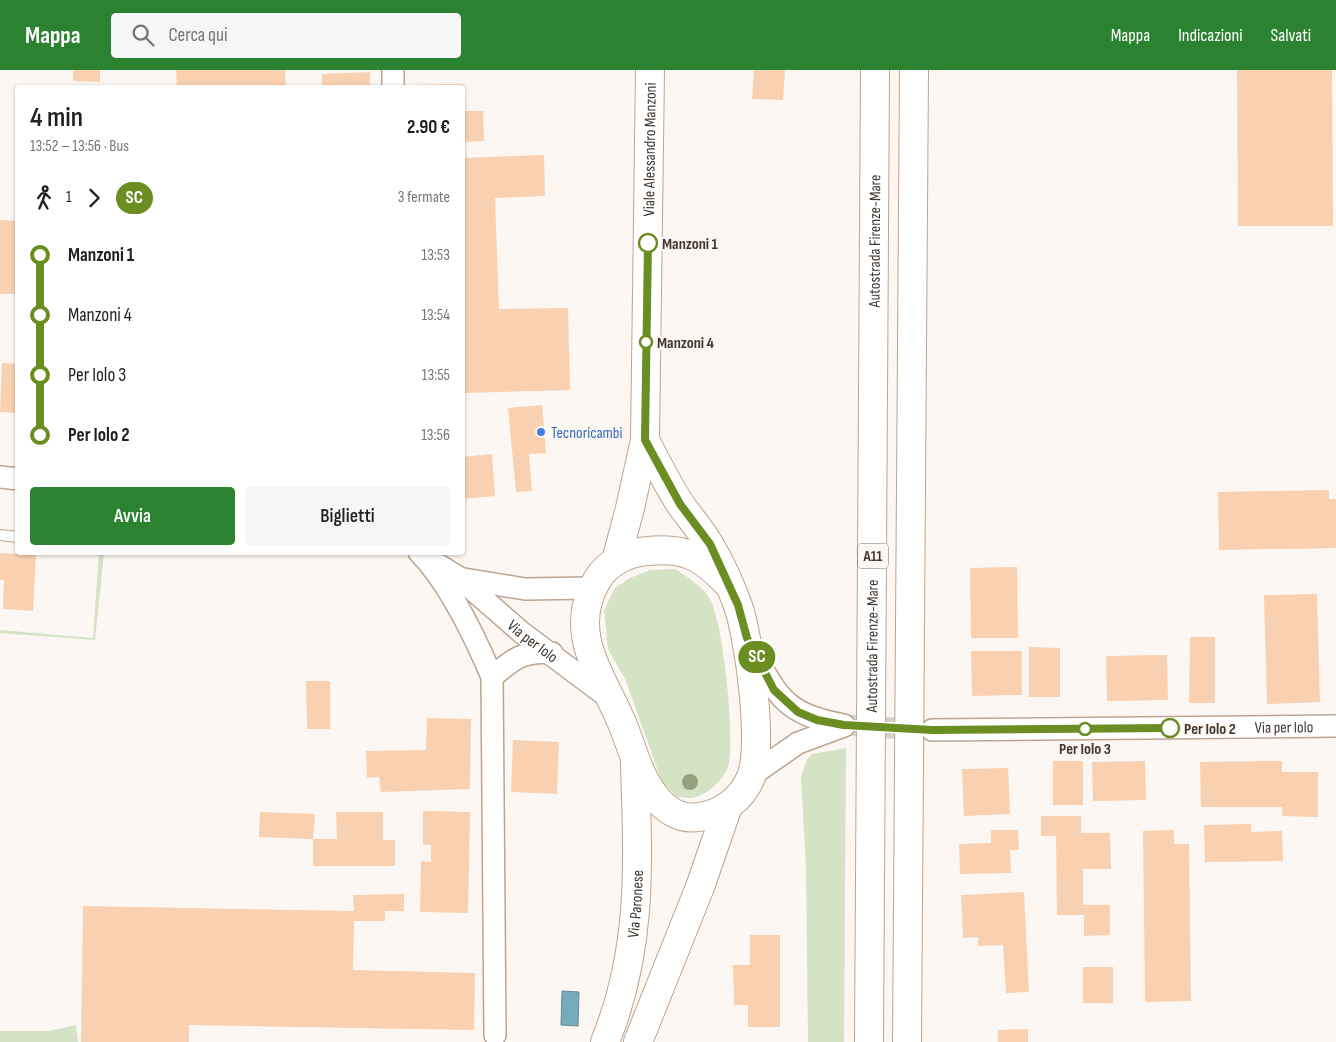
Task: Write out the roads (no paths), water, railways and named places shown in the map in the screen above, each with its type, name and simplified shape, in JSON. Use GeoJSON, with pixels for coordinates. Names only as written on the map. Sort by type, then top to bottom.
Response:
{"type":"FeatureCollection","features":[{"type":"Feature","properties":{"kind":"main road","name":"Viale Alessandro Manzoni"},"geometry":{"type":"LineString","coordinates":[[616,561],[645,440],[650,70]]}},
{"type":"Feature","properties":{"kind":"main road","name":"Autostrada Firenze-Mare"},"geometry":{"type":"LineString","coordinates":[[869,1042],[875,70]]}},
{"type":"Feature","properties":{"kind":"main road","name":"A11"},"geometry":{"type":"LineString","coordinates":[[907,1042],[914,70]]}},
{"type":"Feature","properties":{"kind":"main road"},"geometry":{"type":"LineString","coordinates":[[645,440],[680,504],[710,544],[738,605],[747,638],[755,718],[756,751],[752,775],[742,794],[712,816],[692,818],[678,816],[654,795],[635,761],[611,700],[596,669],[583,627],[585,607],[592,588],[602,572],[616,561],[638,552],[678,550],[698,557],[728,584]]}},
{"type":"Feature","properties":{"kind":"main road","name":"Via Paronese"},"geometry":{"type":"LineString","coordinates":[[605,1042],[623,987],[633,940],[639,868],[635,761]]}},
{"type":"Feature","properties":{"kind":"main road"},"geometry":{"type":"LineString","coordinates":[[638,1042],[700,887],[728,806]]}},
{"type":"Feature","properties":{"kind":"street"},"geometry":{"type":"LineString","coordinates":[[393,70],[393,85]]}},
{"type":"Feature","properties":{"kind":"street"},"geometry":{"type":"LineString","coordinates":[[0,477],[15,479]]}},
{"type":"Feature","properties":{"kind":"street"},"geometry":{"type":"LineString","coordinates":[[421,555],[437,574],[492,677],[495,1034]]}},
{"type":"Feature","properties":{"kind":"street","name":"Via per Iolo"},"geometry":{"type":"LineString","coordinates":[[424,555],[458,578],[521,632],[552,653],[611,700]]}},
{"type":"Feature","properties":{"kind":"street","name":"Via per Iolo"},"geometry":{"type":"LineString","coordinates":[[458,578],[525,589],[592,588]]}},
{"type":"Feature","properties":{"kind":"street"},"geometry":{"type":"LineString","coordinates":[[747,638],[774,690],[798,712],[817,720],[844,725],[798,743],[752,775]]}},
{"type":"Feature","properties":{"kind":"street"},"geometry":{"type":"LineString","coordinates":[[492,677],[515,657],[538,652],[552,653]]}},
{"type":"Feature","properties":{"kind":"street","name":"Via per Iolo"},"geometry":{"type":"LineString","coordinates":[[932,730],[1336,726]]}},
{"type":"Feature","properties":{"kind":"lane"},"geometry":{"type":"LineString","coordinates":[[0,535],[15,537]]}},
{"type":"Feature","properties":{"kind":"water"},"geometry":{"type":"Polygon","coordinates":[[[562,991],[579,992],[578,1026],[561,1025],[562,991]]]}},
{"type":"Feature","properties":{"kind":"tunnel"},"geometry":{"type":"LineString","coordinates":[[844,725],[924,730]]}},
{"type":"Feature","properties":{"kind":"place","name":"Manzoni 1"},"geometry":{"type":"Point","coordinates":[648,243]}},
{"type":"Feature","properties":{"kind":"place","name":"Manzoni 4"},"geometry":{"type":"Point","coordinates":[646,342]}},
{"type":"Feature","properties":{"kind":"place","name":"Tecnoricambi"},"geometry":{"type":"Point","coordinates":[541,432]}},
{"type":"Feature","properties":{"kind":"place","name":"Per Iolo 2"},"geometry":{"type":"Point","coordinates":[1170,728]}},
{"type":"Feature","properties":{"kind":"place","name":"Per Iolo 3"},"geometry":{"type":"Point","coordinates":[1085,729]}}]}
